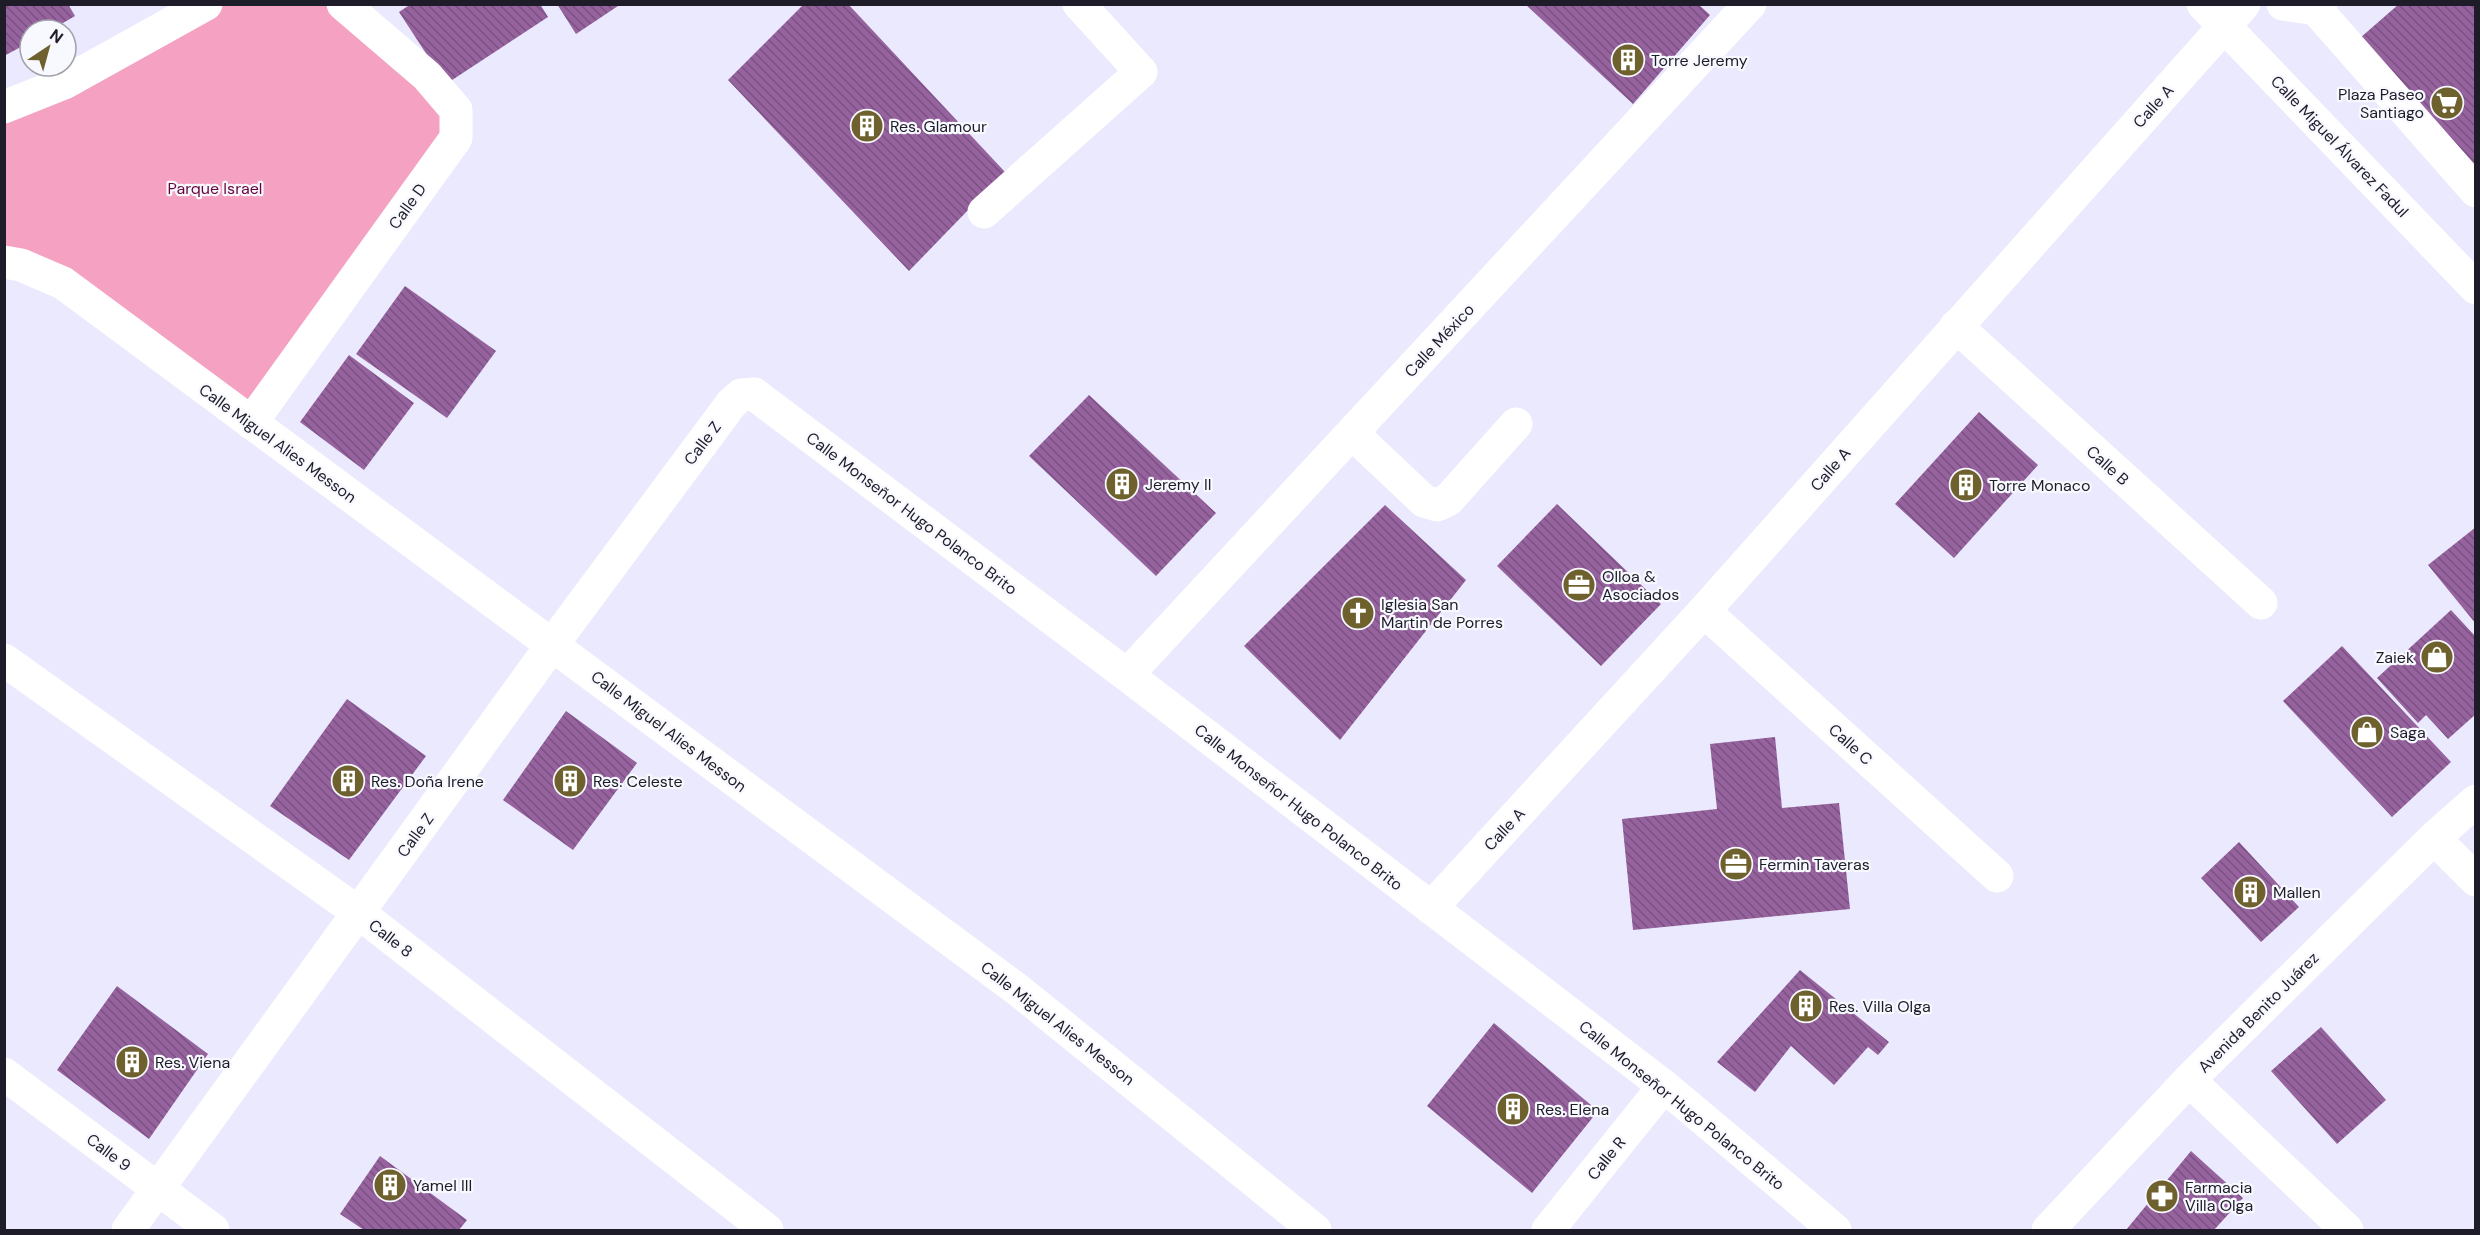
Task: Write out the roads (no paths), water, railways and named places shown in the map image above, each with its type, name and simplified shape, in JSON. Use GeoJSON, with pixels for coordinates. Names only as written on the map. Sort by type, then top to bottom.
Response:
{"type":"FeatureCollection","features":[{"type":"Feature","properties":{"kind":"street"},"geometry":{"type":"LineString","coordinates":[[4,107],[64,83],[206,4]]}},
{"type":"Feature","properties":{"kind":"street","name":"Calle D"},"geometry":{"type":"LineString","coordinates":[[251,423],[456,138],[456,110],[427,76],[343,4]]}},
{"type":"Feature","properties":{"kind":"street"},"geometry":{"type":"LineString","coordinates":[[984,212],[1141,72],[1079,4]]}},
{"type":"Feature","properties":{"kind":"street","name":"Calle México"},"geometry":{"type":"LineString","coordinates":[[1127,675],[1750,4]]}},
{"type":"Feature","properties":{"kind":"street"},"geometry":{"type":"LineString","coordinates":[[2283,4],[2318,7],[2475,191]]}},
{"type":"Feature","properties":{"kind":"street","name":"Calle Miguel Álvarez Fadul"},"geometry":{"type":"LineString","coordinates":[[2224,11],[2475,288]]}},
{"type":"Feature","properties":{"kind":"street","name":"Calle A"},"geometry":{"type":"LineString","coordinates":[[1431,908],[1704,611],[1956,326],[2224,11]]}},
{"type":"Feature","properties":{"kind":"street","name":"Calle Miguel Alies Messon"},"geometry":{"type":"LineString","coordinates":[[4,262],[21,265],[63,283],[1018,990],[1315,1230]]}},
{"type":"Feature","properties":{"kind":"street","name":"Calle B"},"geometry":{"type":"LineString","coordinates":[[1956,326],[2261,603]]}},
{"type":"Feature","properties":{"kind":"street","name":"Calle Z"},"geometry":{"type":"LineString","coordinates":[[128,1230],[552,645],[731,404],[741,395],[754,394]]}},
{"type":"Feature","properties":{"kind":"street","name":"Calle Monseñor Hugo Polanco Brito"},"geometry":{"type":"LineString","coordinates":[[754,394],[1127,675],[1664,1086],[1835,1230]]}},
{"type":"Feature","properties":{"kind":"street"},"geometry":{"type":"LineString","coordinates":[[1352,433],[1424,501],[1437,505],[1448,500],[1516,424]]}},
{"type":"Feature","properties":{"kind":"street","name":"Calle C"},"geometry":{"type":"LineString","coordinates":[[1704,611],[1997,876]]}},
{"type":"Feature","properties":{"kind":"street","name":"Calle 8"},"geometry":{"type":"LineString","coordinates":[[4,660],[359,913],[766,1230]]}},
{"type":"Feature","properties":{"kind":"street","name":"Avenida Benito Juárez"},"geometry":{"type":"LineString","coordinates":[[2048,1230],[2189,1080],[2434,838],[2475,801]]}},
{"type":"Feature","properties":{"kind":"street"},"geometry":{"type":"LineString","coordinates":[[2434,838],[2475,880]]}},
{"type":"Feature","properties":{"kind":"street","name":"Calle 9"},"geometry":{"type":"LineString","coordinates":[[4,1074],[213,1230]]}},
{"type":"Feature","properties":{"kind":"street"},"geometry":{"type":"LineString","coordinates":[[2189,1080],[2348,1230]]}},
{"type":"Feature","properties":{"kind":"street","name":"Calle R"},"geometry":{"type":"LineString","coordinates":[[1548,1230],[1664,1086]]}},
{"type":"Feature","properties":{"kind":"place","name":"Torre Jeremy"},"geometry":{"type":"Point","coordinates":[1628,60]}},
{"type":"Feature","properties":{"kind":"place","name":"Plaza Paseo Santiago"},"geometry":{"type":"Point","coordinates":[2447,103]}},
{"type":"Feature","properties":{"kind":"place","name":"Res. Glamour"},"geometry":{"type":"Point","coordinates":[867,126]}},
{"type":"Feature","properties":{"kind":"place","name":"Jeremy II"},"geometry":{"type":"Point","coordinates":[1122,484]}},
{"type":"Feature","properties":{"kind":"place","name":"Torre Monaco"},"geometry":{"type":"Point","coordinates":[1966,485]}},
{"type":"Feature","properties":{"kind":"place","name":"Olloa & Asociados"},"geometry":{"type":"Point","coordinates":[1579,585]}},
{"type":"Feature","properties":{"kind":"place","name":"Iglesia San Martin de Porres"},"geometry":{"type":"Point","coordinates":[1358,613]}},
{"type":"Feature","properties":{"kind":"place","name":"Zaiek"},"geometry":{"type":"Point","coordinates":[2437,657]}},
{"type":"Feature","properties":{"kind":"place","name":"Saga"},"geometry":{"type":"Point","coordinates":[2367,732]}},
{"type":"Feature","properties":{"kind":"place","name":"Res. Doña Irene"},"geometry":{"type":"Point","coordinates":[348,781]}},
{"type":"Feature","properties":{"kind":"place","name":"Res. Celeste"},"geometry":{"type":"Point","coordinates":[570,781]}},
{"type":"Feature","properties":{"kind":"place","name":"Fermin Taveras"},"geometry":{"type":"Point","coordinates":[1736,864]}},
{"type":"Feature","properties":{"kind":"place","name":"Mallen"},"geometry":{"type":"Point","coordinates":[2250,892]}},
{"type":"Feature","properties":{"kind":"place","name":"Res. Villa Olga"},"geometry":{"type":"Point","coordinates":[1806,1006]}},
{"type":"Feature","properties":{"kind":"place","name":"Res. Viena"},"geometry":{"type":"Point","coordinates":[132,1062]}},
{"type":"Feature","properties":{"kind":"place","name":"Res. Elena"},"geometry":{"type":"Point","coordinates":[1513,1109]}},
{"type":"Feature","properties":{"kind":"place","name":"Yamel III"},"geometry":{"type":"Point","coordinates":[390,1185]}},
{"type":"Feature","properties":{"kind":"place","name":"Farmacia Villa Olga"},"geometry":{"type":"Point","coordinates":[2162,1196]}},
{"type":"Feature","properties":{"kind":"park label","name":"Parque Israel"},"geometry":{"type":"Point","coordinates":[215,188]}}]}
